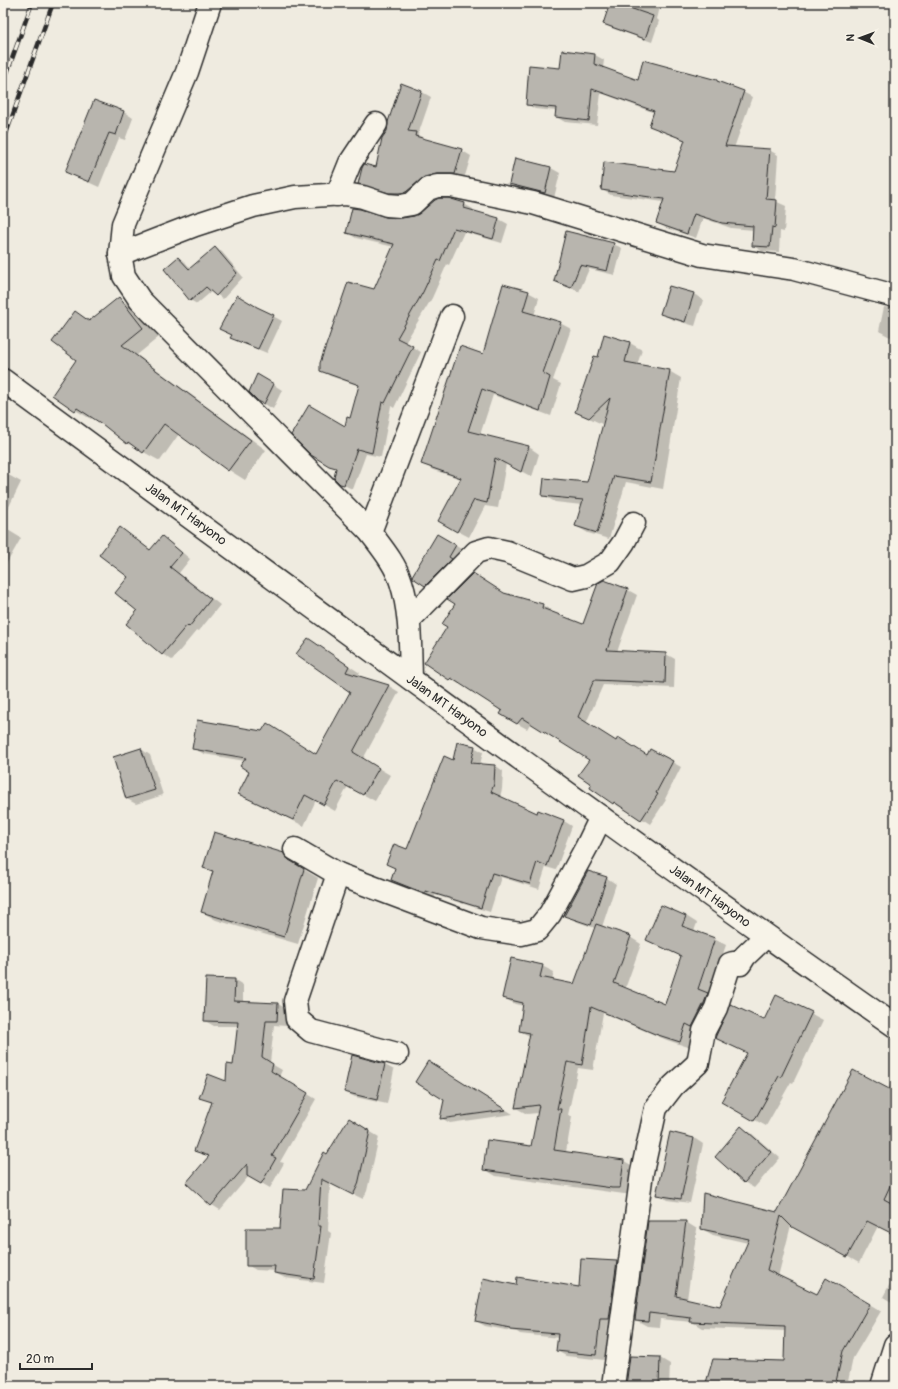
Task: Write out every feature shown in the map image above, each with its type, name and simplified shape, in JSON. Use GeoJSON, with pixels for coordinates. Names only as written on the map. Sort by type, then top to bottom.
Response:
{"type":"FeatureCollection","features":[{"type":"Feature","properties":{"kind":"street"},"geometry":{"type":"LineString","coordinates":[[210,3],[187,72],[123,224],[120,254],[124,276],[140,300],[370,532],[387,555],[400,581],[409,620],[411,679]]}},
{"type":"Feature","properties":{"kind":"street"},"geometry":{"type":"LineString","coordinates":[[337,195],[350,163],[376,124]]}},
{"type":"Feature","properties":{"kind":"street"},"geometry":{"type":"LineString","coordinates":[[120,254],[195,225],[253,206],[295,197],[345,194],[363,197],[387,205],[400,206],[412,204],[428,189],[437,186],[471,189],[533,203],[702,255],[794,270],[895,296]]}},
{"type":"Feature","properties":{"kind":"street"},"geometry":{"type":"LineString","coordinates":[[370,532],[452,316]]}},
{"type":"Feature","properties":{"kind":"street","name":"Jalan MT Haryono"},"geometry":{"type":"LineString","coordinates":[[3,380],[601,817],[766,936],[895,1026]]}},
{"type":"Feature","properties":{"kind":"street"},"geometry":{"type":"LineString","coordinates":[[409,620],[476,552],[489,548],[507,552],[573,578],[586,576],[610,562],[624,542],[634,523]]}},
{"type":"Feature","properties":{"kind":"street"},"geometry":{"type":"LineString","coordinates":[[295,848],[338,874],[481,928],[521,934],[537,930],[550,914],[601,817]]}},
{"type":"Feature","properties":{"kind":"street"},"geometry":{"type":"LineString","coordinates":[[338,874],[295,1001],[297,1019],[311,1031],[397,1054]]}},
{"type":"Feature","properties":{"kind":"street"},"geometry":{"type":"LineString","coordinates":[[613,1386],[642,1172],[656,1108],[673,1086],[698,1063],[704,1031],[716,1008],[730,964],[740,964],[745,956],[766,936]]}},
{"type":"Feature","properties":{"kind":"street"},"geometry":{"type":"LineString","coordinates":[[882,1386],[895,1345]]}},
{"type":"Feature","properties":{"kind":"building"},"geometry":{"type":"Polygon","coordinates":[[[610,3],[615,3],[653,16],[645,39],[603,24],[610,3]]]}},
{"type":"Feature","properties":{"kind":"building"},"geometry":{"type":"Polygon","coordinates":[[[562,50],[595,54],[594,64],[638,80],[643,60],[717,80],[744,91],[725,146],[770,149],[766,199],[777,200],[775,228],[772,227],[770,247],[752,246],[753,226],[722,223],[694,214],[687,234],[656,223],[664,199],[601,190],[604,162],[674,171],[685,140],[649,126],[654,111],[592,89],[589,121],[555,117],[556,108],[526,105],[529,65],[560,68],[562,50]]]}},
{"type":"Feature","properties":{"kind":"building"},"geometry":{"type":"Polygon","coordinates":[[[401,83],[422,91],[408,131],[416,132],[415,136],[462,149],[455,174],[437,174],[424,177],[406,192],[389,193],[358,184],[364,164],[376,167],[382,138],[387,131],[388,122],[401,83]]]}},
{"type":"Feature","properties":{"kind":"building"},"geometry":{"type":"Polygon","coordinates":[[[94,100],[124,111],[116,135],[109,133],[89,182],[65,172],[94,100]]]}},
{"type":"Feature","properties":{"kind":"building"},"geometry":{"type":"Polygon","coordinates":[[[515,158],[551,167],[545,193],[509,184],[515,158]]]}},
{"type":"Feature","properties":{"kind":"building"},"geometry":{"type":"Polygon","coordinates":[[[439,198],[448,198],[465,203],[464,208],[499,218],[493,239],[454,228],[440,261],[438,260],[423,292],[397,338],[413,346],[385,403],[382,402],[372,453],[357,449],[344,485],[340,484],[334,478],[336,468],[329,466],[311,455],[291,435],[309,405],[345,426],[347,417],[350,418],[359,385],[320,371],[320,363],[348,282],[374,289],[394,244],[346,233],[352,208],[386,217],[402,218],[414,216],[420,213],[439,198]]]}},
{"type":"Feature","properties":{"kind":"building"},"geometry":{"type":"Polygon","coordinates":[[[566,231],[614,243],[607,271],[580,265],[571,288],[554,281],[566,231]]]}},
{"type":"Feature","properties":{"kind":"building"},"geometry":{"type":"Polygon","coordinates":[[[215,247],[237,273],[216,296],[206,287],[190,301],[164,269],[178,257],[189,269],[215,247]]]}},
{"type":"Feature","properties":{"kind":"building"},"geometry":{"type":"Polygon","coordinates":[[[503,284],[529,291],[523,311],[561,322],[543,373],[550,377],[540,411],[482,389],[468,431],[529,446],[521,472],[495,458],[487,503],[474,500],[457,532],[438,521],[461,478],[421,464],[460,346],[483,354],[503,284]]]}},
{"type":"Feature","properties":{"kind":"building"},"geometry":{"type":"Polygon","coordinates":[[[669,286],[694,293],[685,322],[660,314],[669,286]]]}},
{"type":"Feature","properties":{"kind":"building"},"geometry":{"type":"Polygon","coordinates":[[[237,295],[274,315],[258,349],[230,338],[232,335],[219,329],[237,295]]]}},
{"type":"Feature","properties":{"kind":"building"},"geometry":{"type":"Polygon","coordinates":[[[119,297],[143,328],[122,345],[251,440],[228,471],[164,424],[143,453],[128,442],[127,444],[102,424],[77,408],[75,411],[52,395],[76,360],[52,342],[75,311],[89,321],[119,297]]]}},
{"type":"Feature","properties":{"kind":"building"},"geometry":{"type":"Polygon","coordinates":[[[604,334],[630,342],[625,362],[670,370],[651,482],[614,476],[606,501],[608,503],[606,503],[597,533],[575,526],[583,500],[542,496],[544,478],[587,482],[610,398],[589,418],[575,412],[594,356],[598,357],[604,334]]]}},
{"type":"Feature","properties":{"kind":"building"},"geometry":{"type":"Polygon","coordinates":[[[257,374],[274,384],[264,404],[258,401],[249,392],[257,374]]]}},
{"type":"Feature","properties":{"kind":"building"},"geometry":{"type":"Polygon","coordinates":[[[120,527],[150,550],[162,536],[182,553],[170,567],[211,599],[189,627],[187,625],[162,655],[126,624],[137,611],[115,593],[128,577],[99,555],[120,527]]]}},
{"type":"Feature","properties":{"kind":"building"},"geometry":{"type":"Polygon","coordinates":[[[437,534],[456,545],[449,557],[452,559],[425,586],[412,576],[437,534]]]}},
{"type":"Feature","properties":{"kind":"building"},"geometry":{"type":"Polygon","coordinates":[[[473,573],[504,593],[543,604],[542,608],[583,624],[598,583],[604,580],[628,589],[607,650],[666,653],[665,683],[594,680],[578,717],[616,741],[618,737],[647,755],[650,749],[673,761],[656,793],[658,794],[641,820],[614,802],[613,804],[590,788],[591,784],[578,775],[589,760],[522,718],[517,724],[500,714],[502,711],[451,678],[449,680],[424,663],[447,627],[442,624],[455,604],[447,599],[473,573]]]}},
{"type":"Feature","properties":{"kind":"building"},"geometry":{"type":"Polygon","coordinates":[[[308,638],[349,666],[346,672],[389,685],[353,752],[379,768],[363,795],[337,781],[324,805],[305,795],[293,820],[238,794],[249,772],[240,766],[246,758],[192,749],[197,720],[262,731],[267,723],[316,754],[350,692],[296,654],[308,638]]]}},
{"type":"Feature","properties":{"kind":"building"},"geometry":{"type":"Polygon","coordinates":[[[457,742],[475,746],[471,763],[495,765],[494,784],[491,792],[537,813],[538,810],[564,820],[547,866],[537,862],[530,884],[492,873],[481,908],[426,891],[426,893],[421,892],[391,880],[395,868],[386,864],[394,844],[407,849],[444,756],[453,760],[457,742]]]}},
{"type":"Feature","properties":{"kind":"building"},"geometry":{"type":"Polygon","coordinates":[[[141,748],[155,790],[126,799],[113,757],[141,748]]]}},
{"type":"Feature","properties":{"kind":"building"},"geometry":{"type":"Polygon","coordinates":[[[214,832],[284,853],[289,860],[304,869],[284,937],[201,912],[213,871],[203,868],[214,832]]]}},
{"type":"Feature","properties":{"kind":"building"},"geometry":{"type":"Polygon","coordinates":[[[588,871],[607,877],[591,925],[564,916],[588,871]]]}},
{"type":"Feature","properties":{"kind":"building"},"geometry":{"type":"Polygon","coordinates":[[[661,905],[686,916],[682,926],[715,938],[698,989],[708,993],[692,1027],[686,1024],[680,1042],[655,1034],[591,1007],[582,1065],[567,1062],[557,1109],[561,1109],[554,1150],[624,1160],[620,1188],[483,1170],[487,1140],[531,1146],[539,1105],[515,1108],[530,1033],[519,1031],[523,1003],[502,998],[511,958],[543,965],[540,977],[574,984],[596,924],[631,936],[614,983],[665,1004],[681,956],[646,940],[661,905]]]}},
{"type":"Feature","properties":{"kind":"building"},"geometry":{"type":"Polygon","coordinates":[[[206,978],[235,979],[234,1001],[278,1003],[277,1021],[266,1021],[262,1057],[273,1064],[271,1071],[308,1093],[272,1156],[276,1158],[261,1184],[247,1176],[247,1164],[211,1206],[186,1183],[209,1156],[194,1151],[212,1102],[199,1098],[208,1074],[226,1081],[227,1064],[233,1065],[238,1022],[204,1021],[206,978]]]}},
{"type":"Feature","properties":{"kind":"building"},"geometry":{"type":"Polygon","coordinates":[[[776,995],[812,1012],[781,1077],[779,1076],[754,1121],[721,1102],[747,1053],[715,1038],[730,1004],[764,1020],[776,995]]]}},
{"type":"Feature","properties":{"kind":"building"},"geometry":{"type":"Polygon","coordinates":[[[352,1055],[385,1064],[377,1100],[344,1092],[352,1055]]]}},
{"type":"Feature","properties":{"kind":"building"},"geometry":{"type":"Polygon","coordinates":[[[428,1061],[506,1110],[440,1119],[444,1100],[415,1082],[428,1061]]]}},
{"type":"Feature","properties":{"kind":"building"},"geometry":{"type":"Polygon","coordinates":[[[853,1070],[895,1092],[895,1175],[884,1199],[895,1205],[895,1235],[867,1221],[847,1257],[792,1227],[781,1216],[767,1270],[817,1294],[826,1278],[870,1304],[843,1351],[835,1386],[705,1386],[713,1359],[784,1361],[785,1326],[690,1322],[691,1318],[649,1313],[648,1321],[635,1320],[648,1221],[686,1221],[676,1296],[720,1306],[749,1239],[701,1229],[703,1193],[777,1212],[853,1070]]]}},
{"type":"Feature","properties":{"kind":"building"},"geometry":{"type":"Polygon","coordinates":[[[349,1118],[370,1131],[358,1185],[353,1195],[321,1179],[318,1226],[321,1226],[314,1279],[274,1273],[275,1266],[246,1266],[246,1228],[280,1228],[283,1189],[305,1190],[324,1152],[327,1154],[349,1118]]]}},
{"type":"Feature","properties":{"kind":"building"},"geometry":{"type":"Polygon","coordinates":[[[741,1126],[771,1152],[744,1183],[715,1157],[741,1126]]]}},
{"type":"Feature","properties":{"kind":"building"},"geometry":{"type":"Polygon","coordinates":[[[670,1132],[694,1138],[681,1199],[656,1195],[670,1132]]]}},
{"type":"Feature","properties":{"kind":"building"},"geometry":{"type":"Polygon","coordinates":[[[581,1259],[617,1261],[609,1319],[600,1319],[596,1355],[556,1351],[558,1334],[510,1330],[510,1328],[475,1321],[483,1278],[516,1285],[517,1277],[579,1287],[581,1259]]]}},
{"type":"Feature","properties":{"kind":"building"},"geometry":{"type":"Polygon","coordinates":[[[630,1356],[660,1357],[659,1386],[626,1386],[630,1356]]]}},
{"type":"Feature","properties":{"kind":"railway"},"geometry":{"type":"LineString","coordinates":[[3,84],[32,3]]}},
{"type":"Feature","properties":{"kind":"railway"},"geometry":{"type":"LineString","coordinates":[[3,142],[53,3]]}}]}
